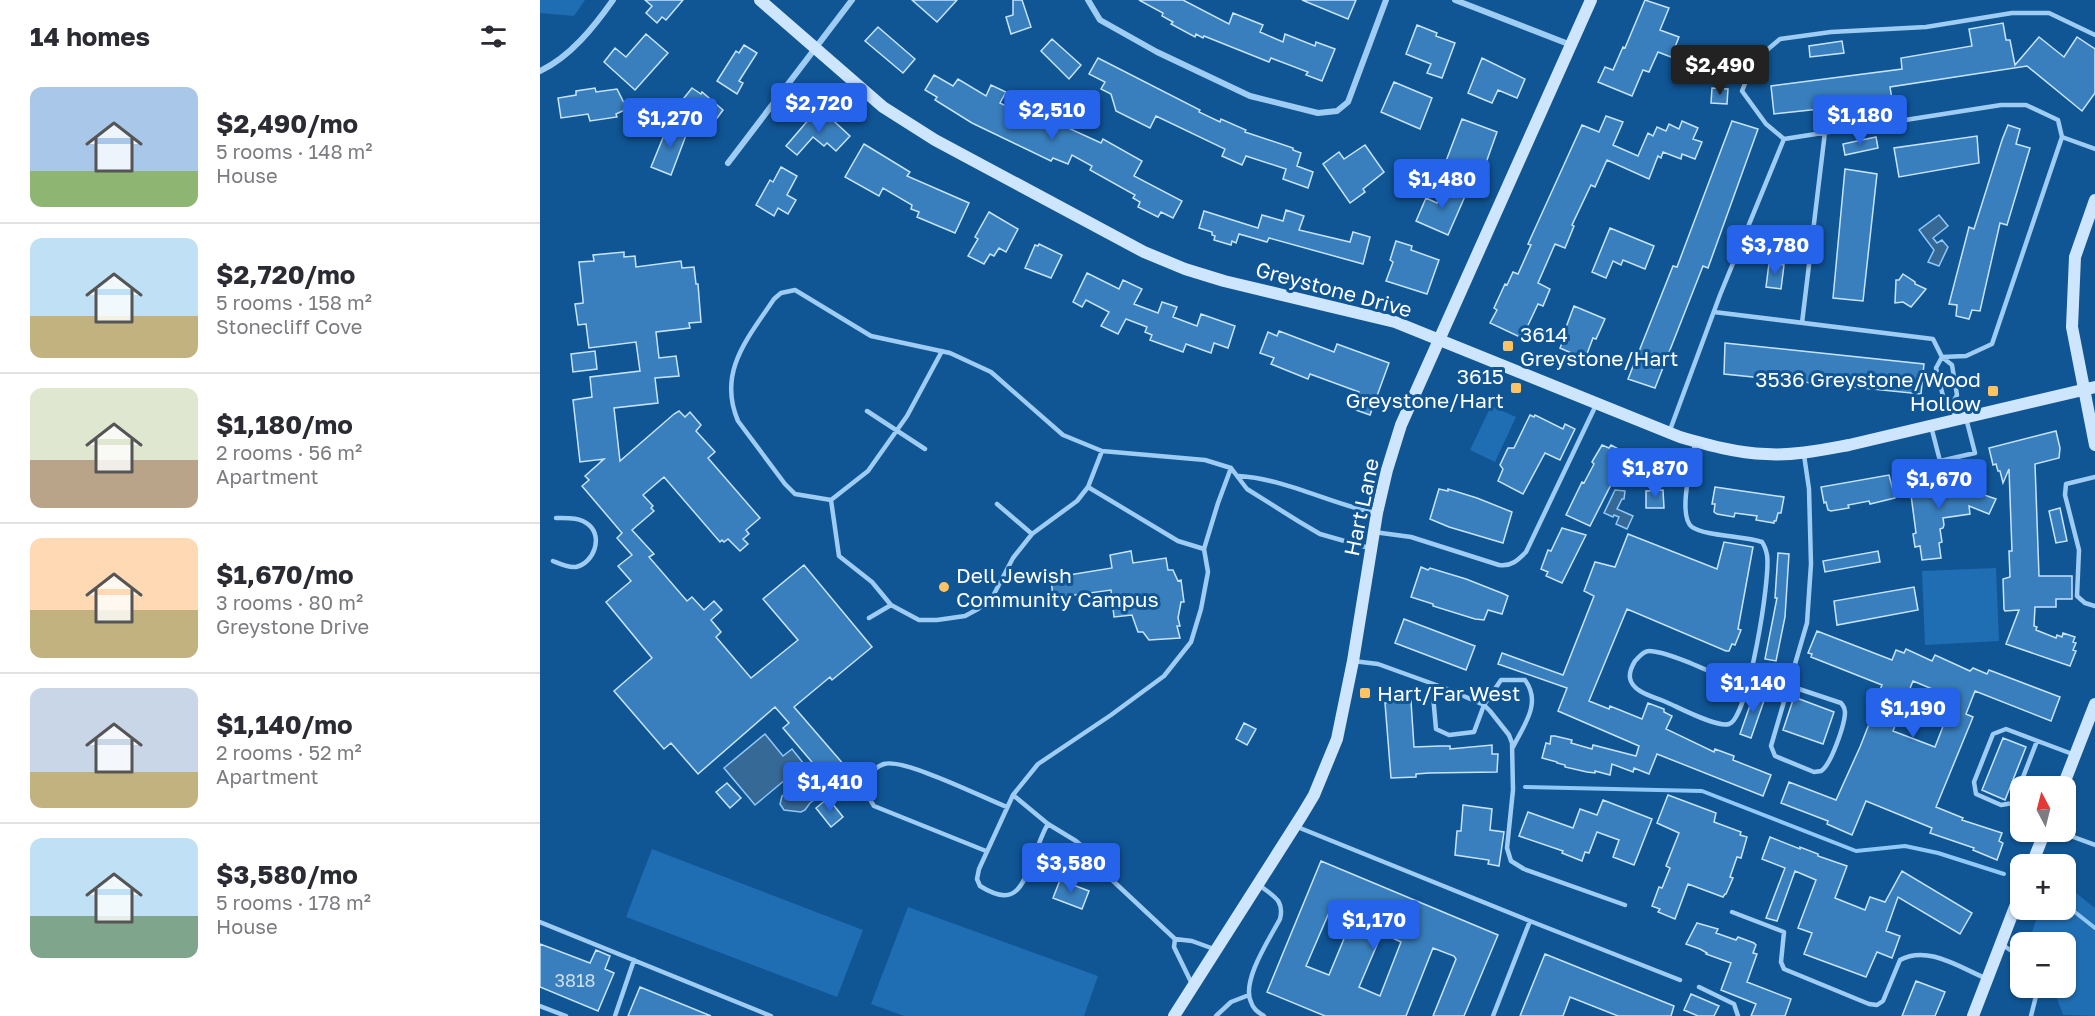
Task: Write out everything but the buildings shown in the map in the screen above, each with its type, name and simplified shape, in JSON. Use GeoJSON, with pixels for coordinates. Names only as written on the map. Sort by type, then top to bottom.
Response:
{"type":"FeatureCollection","features":[{"type":"Feature","properties":{"kind":"street"},"geometry":{"type":"LineString","coordinates":[[540,71],[575,46],[613,0]]}},
{"type":"Feature","properties":{"kind":"street","name":"Greystone Drive"},"geometry":{"type":"LineString","coordinates":[[760,0],[883,107],[935,140],[1144,252],[1185,269],[1224,281],[1395,322],[1669,433],[1695,441],[1720,448],[1767,454],[1849,446],[2089,388]]}},
{"type":"Feature","properties":{"kind":"street"},"geometry":{"type":"LineString","coordinates":[[728,163],[852,0]]}},
{"type":"Feature","properties":{"kind":"street"},"geometry":{"type":"LineString","coordinates":[[1088,0],[1100,20],[1157,52],[1250,96],[1318,113],[1337,111],[1348,102],[1386,0]]}},
{"type":"Feature","properties":{"kind":"street"},"geometry":{"type":"LineString","coordinates":[[1455,0],[1571,45]]}},
{"type":"Feature","properties":{"kind":"street","name":"Hart Lane"},"geometry":{"type":"LineString","coordinates":[[1174,1016],[1314,795],[1337,739],[1353,661],[1377,513],[1401,425],[1591,0]]}},
{"type":"Feature","properties":{"kind":"street"},"geometry":{"type":"LineString","coordinates":[[2095,200],[2075,257],[2072,327],[2089,388],[2095,445]]}},
{"type":"Feature","properties":{"kind":"street"},"geometry":{"type":"LineString","coordinates":[[2067,776],[2091,724],[2095,704]]}},
{"type":"Feature","properties":{"kind":"street"},"geometry":{"type":"LineString","coordinates":[[1973,1016],[2010,920]]}},
{"type":"Feature","properties":{"kind":"lane"},"geometry":{"type":"LineString","coordinates":[[1942,357],[1966,356],[1992,344],[2062,137],[2058,120],[2026,105],[2001,105],[1784,139],[1766,124],[1742,91],[1754,61],[1780,39],[1831,32],[1926,27],[2012,13],[2049,13],[2095,35]]}},
{"type":"Feature","properties":{"kind":"lane"},"geometry":{"type":"LineString","coordinates":[[1802,323],[1825,132]]}},
{"type":"Feature","properties":{"kind":"lane"},"geometry":{"type":"LineString","coordinates":[[2062,137],[2095,149]]}},
{"type":"Feature","properties":{"kind":"lane"},"geometry":{"type":"LineString","coordinates":[[1669,433],[1714,312],[1784,139]]}},
{"type":"Feature","properties":{"kind":"lane"},"geometry":{"type":"LineString","coordinates":[[942,351],[919,395],[868,471],[831,500],[795,494],[738,421],[733,409],[731,377],[740,349],[774,299],[781,293],[795,290],[871,336],[942,351],[950,353],[991,372],[1063,435],[1102,451],[1205,460],[1231,468],[1247,489],[1320,534],[1372,549]]}},
{"type":"Feature","properties":{"kind":"lane"},"geometry":{"type":"LineString","coordinates":[[1714,312],[1933,339],[1942,357],[1952,365],[1957,394],[1952,404]]}},
{"type":"Feature","properties":{"kind":"lane"},"geometry":{"type":"LineString","coordinates":[[1931,426],[1940,461],[1975,453],[1961,419],[1952,404],[1943,396],[1936,368],[1942,357]]}},
{"type":"Feature","properties":{"kind":"lane"},"geometry":{"type":"LineString","coordinates":[[1374,532],[1411,537],[1499,565],[1511,564],[1518,560],[1526,552],[1597,403]]}},
{"type":"Feature","properties":{"kind":"lane"},"geometry":{"type":"LineString","coordinates":[[867,411],[925,449]]}},
{"type":"Feature","properties":{"kind":"lane"},"geometry":{"type":"LineString","coordinates":[[1695,441],[1685,512],[1688,522],[1692,527],[1707,532],[1747,537],[1762,542],[1767,553],[1765,597],[1755,660],[1736,720],[1732,724],[1724,725],[1637,689],[1632,685],[1629,674],[1638,657],[1648,651],[1674,658],[1746,688]]}},
{"type":"Feature","properties":{"kind":"lane"},"geometry":{"type":"LineString","coordinates":[[831,500],[839,556],[872,582],[891,605],[919,620],[965,616],[978,609],[993,596],[1013,558],[1032,534],[1077,501],[1088,487],[1102,451]]}},
{"type":"Feature","properties":{"kind":"lane"},"geometry":{"type":"LineString","coordinates":[[1790,686],[1841,703],[1844,707],[1844,717],[1829,763],[1821,771],[1814,772],[1793,764],[1775,756],[1772,751],[1772,740],[1807,623],[1811,564],[1809,489],[1804,452]]}},
{"type":"Feature","properties":{"kind":"lane"},"geometry":{"type":"LineString","coordinates":[[1048,824],[1022,886],[1011,894],[996,894],[980,886],[977,879],[986,850],[1013,795],[1038,764],[1164,676],[1191,642],[1201,609],[1208,572],[1204,549],[1231,468]]}},
{"type":"Feature","properties":{"kind":"lane"},"geometry":{"type":"LineString","coordinates":[[1238,476],[1262,477],[1346,507],[1377,513]]}},
{"type":"Feature","properties":{"kind":"lane"},"geometry":{"type":"LineString","coordinates":[[2095,477],[2066,484],[2065,495],[2079,550],[2077,596],[2085,603],[2095,606]]}},
{"type":"Feature","properties":{"kind":"lane"},"geometry":{"type":"LineString","coordinates":[[1088,487],[1178,541],[1204,549]]}},
{"type":"Feature","properties":{"kind":"lane"},"geometry":{"type":"LineString","coordinates":[[997,504],[1032,534]]}},
{"type":"Feature","properties":{"kind":"lane"},"geometry":{"type":"LineString","coordinates":[[553,561],[569,567],[581,565],[591,557],[596,545],[593,530],[587,523],[573,518],[556,518]]}},
{"type":"Feature","properties":{"kind":"lane"},"geometry":{"type":"LineString","coordinates":[[869,618],[891,605]]}},
{"type":"Feature","properties":{"kind":"lane"},"geometry":{"type":"LineString","coordinates":[[1353,661],[1378,664],[1484,705],[1509,735],[1513,747],[1513,790],[1507,848],[1511,861],[1524,869],[1625,905]]}},
{"type":"Feature","properties":{"kind":"lane"},"geometry":{"type":"LineString","coordinates":[[1432,684],[1436,729],[1449,735],[1474,732],[1484,705],[1501,680],[1525,680],[1533,690],[1532,708],[1513,747]]}},
{"type":"Feature","properties":{"kind":"lane"},"geometry":{"type":"LineString","coordinates":[[2037,741],[2013,803],[2001,805],[1976,795],[1974,782],[1993,734],[2006,729],[2075,755]]}},
{"type":"Feature","properties":{"kind":"lane"},"geometry":{"type":"LineString","coordinates":[[986,850],[874,806],[867,796],[866,783],[871,772],[885,764],[910,767],[1007,807]]}},
{"type":"Feature","properties":{"kind":"lane"},"geometry":{"type":"LineString","coordinates":[[1013,795],[1048,824],[1089,852],[1112,880],[1174,939],[1192,941],[1216,950]]}},
{"type":"Feature","properties":{"kind":"lane"},"geometry":{"type":"LineString","coordinates":[[1295,826],[1680,980]]}},
{"type":"Feature","properties":{"kind":"lane"},"geometry":{"type":"LineString","coordinates":[[2076,838],[2095,845]]}},
{"type":"Feature","properties":{"kind":"lane"},"geometry":{"type":"LineString","coordinates":[[1258,884],[1281,904],[1280,919],[1250,982],[1250,1002],[1264,1016]]}},
{"type":"Feature","properties":{"kind":"lane"},"geometry":{"type":"LineString","coordinates":[[1732,912],[1784,932],[1781,962],[1784,969],[1869,1004],[1877,1005],[1883,1000],[1899,960],[1910,956],[1929,955],[1987,979]]}},
{"type":"Feature","properties":{"kind":"lane"},"geometry":{"type":"LineString","coordinates":[[1493,1016],[1530,921]]}},
{"type":"Feature","properties":{"kind":"lane"},"geometry":{"type":"LineString","coordinates":[[540,922],[771,1016]]}},
{"type":"Feature","properties":{"kind":"lane"},"geometry":{"type":"LineString","coordinates":[[1174,939],[1174,947],[1193,986]]}},
{"type":"Feature","properties":{"kind":"lane"},"geometry":{"type":"LineString","coordinates":[[2001,944],[2010,950]]}},
{"type":"Feature","properties":{"kind":"lane"},"geometry":{"type":"LineString","coordinates":[[615,1016],[634,960]]}},
{"type":"Feature","properties":{"kind":"lane"},"geometry":{"type":"LineString","coordinates":[[1699,987],[1734,1004],[1737,1016]]}},
{"type":"Feature","properties":{"kind":"lane"},"geometry":{"type":"LineString","coordinates":[[1216,1016],[1231,1002],[1249,995]]}},
{"type":"Feature","properties":{"kind":"lane"},"geometry":{"type":"LineString","coordinates":[[2031,1016],[2036,998]]}},
{"type":"Feature","properties":{"kind":"lane"},"geometry":{"type":"LineString","coordinates":[[540,1006],[566,1016]]}},
{"type":"Feature","properties":{"kind":"shaded area"},"geometry":{"type":"Polygon","coordinates":[[[540,0],[585,0],[574,16],[540,13],[540,0]]]}},
{"type":"Feature","properties":{"kind":"shaded area"},"geometry":{"type":"Polygon","coordinates":[[[1939,215],[1948,226],[1933,238],[1937,243],[1942,240],[1948,247],[1939,266],[1928,262],[1934,250],[1919,230],[1939,215]]]}},
{"type":"Feature","properties":{"kind":"shaded area"},"geometry":{"type":"Polygon","coordinates":[[[1491,406],[1516,417],[1495,462],[1470,450],[1491,406]]]}},
{"type":"Feature","properties":{"kind":"shaded area"},"geometry":{"type":"Polygon","coordinates":[[[1615,490],[1625,491],[1624,499],[1617,509],[1633,516],[1627,529],[1616,524],[1619,517],[1604,513],[1615,490]]]}},
{"type":"Feature","properties":{"kind":"shaded area"},"geometry":{"type":"Polygon","coordinates":[[[1996,568],[1999,641],[1925,645],[1922,571],[1996,568]]]}},
{"type":"Feature","properties":{"kind":"shaded area"},"geometry":{"type":"Polygon","coordinates":[[[765,734],[783,756],[792,749],[804,764],[755,805],[724,768],[765,734]]]}},
{"type":"Feature","properties":{"kind":"shaded area"},"geometry":{"type":"Polygon","coordinates":[[[801,778],[813,778],[821,786],[820,796],[801,812],[784,810],[780,804],[782,796],[794,788],[801,778]]]}},
{"type":"Feature","properties":{"kind":"shaded area"},"geometry":{"type":"Polygon","coordinates":[[[652,849],[863,930],[837,997],[626,917],[652,849]]]}},
{"type":"Feature","properties":{"kind":"shaded area"},"geometry":{"type":"Polygon","coordinates":[[[2076,893],[2095,908],[2095,1016],[2063,1015],[2057,998],[2076,998],[2076,932],[2032,932],[2036,920],[2076,920],[2076,893]]]}},
{"type":"Feature","properties":{"kind":"shaded area"},"geometry":{"type":"Polygon","coordinates":[[[908,907],[1098,976],[1084,1016],[904,1016],[871,1004],[908,907]]]}},
{"type":"Feature","properties":{"kind":"waterway"},"geometry":{"type":"LineString","coordinates":[[1525,787],[1702,791],[1856,851],[1905,846],[1938,853],[2004,874]]}},
{"type":"Feature","properties":{"kind":"waterway"},"geometry":{"type":"LineString","coordinates":[[2076,913],[2095,928]]}},
{"type":"Feature","properties":{"kind":"place","name":"3614 Greystone/Hart"},"geometry":{"type":"Point","coordinates":[1508,346]}},
{"type":"Feature","properties":{"kind":"place","name":"3615 Greystone/Hart"},"geometry":{"type":"Point","coordinates":[1516,388]}},
{"type":"Feature","properties":{"kind":"place","name":"3536 Greystone/Wood Hollow"},"geometry":{"type":"Point","coordinates":[1993,391]}},
{"type":"Feature","properties":{"kind":"place","name":"Dell Jewish Community Campus"},"geometry":{"type":"Point","coordinates":[944,587]}},
{"type":"Feature","properties":{"kind":"place","name":"Hart/Far West"},"geometry":{"type":"Point","coordinates":[1365,693]}}]}
